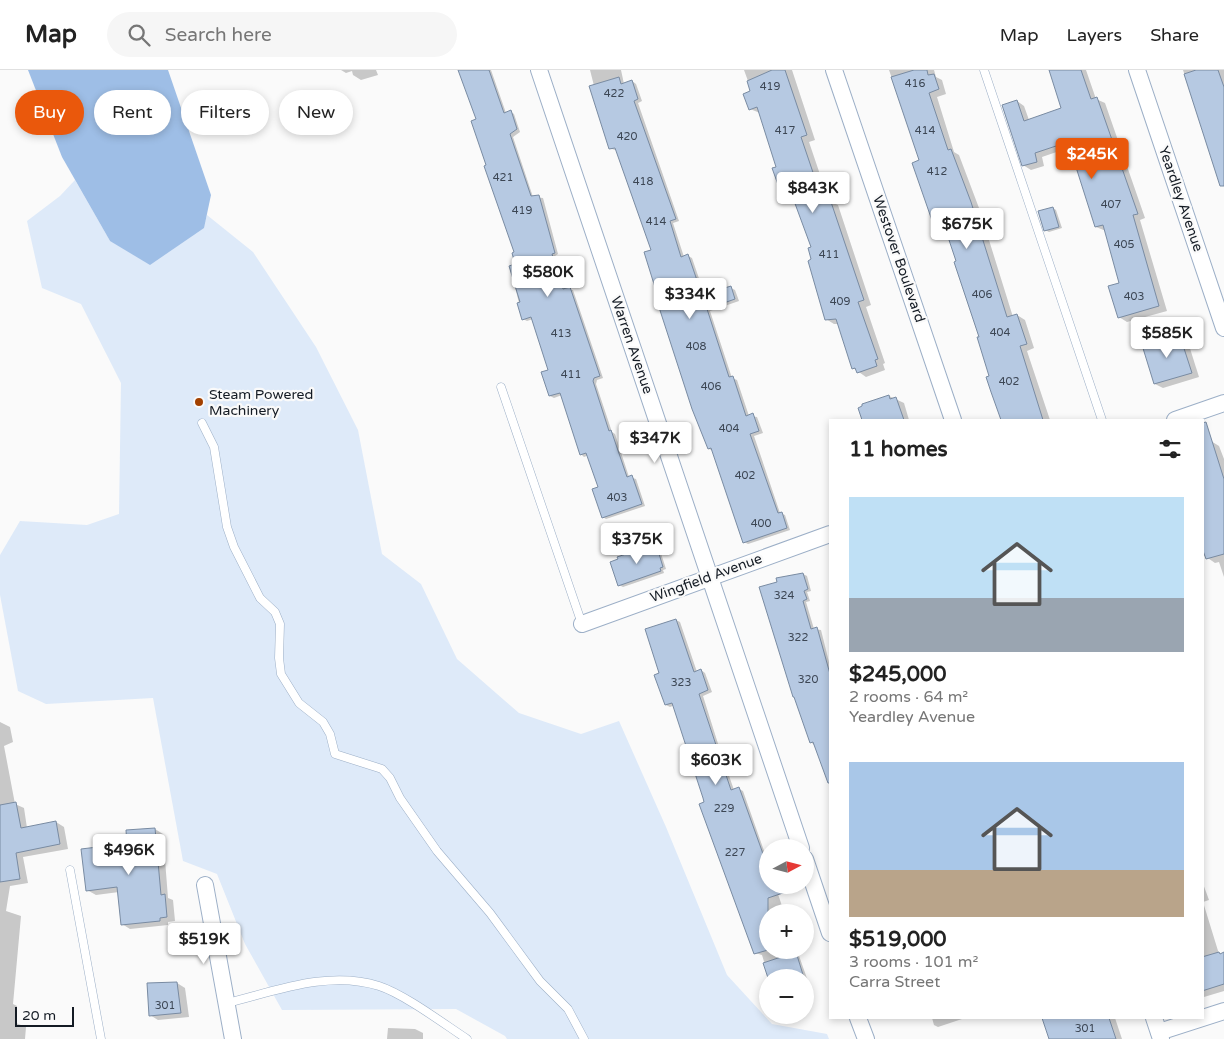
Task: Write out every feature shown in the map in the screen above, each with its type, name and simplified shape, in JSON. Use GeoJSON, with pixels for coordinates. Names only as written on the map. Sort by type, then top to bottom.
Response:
{"type":"FeatureCollection","features":[{"type":"Feature","properties":{"kind":"street","name":"Warren Avenue"},"geometry":{"type":"LineString","coordinates":[[539,70],[798,839]]}},
{"type":"Feature","properties":{"kind":"street","name":"Westover Boulevard"},"geometry":{"type":"LineString","coordinates":[[834,70],[953,419]]}},
{"type":"Feature","properties":{"kind":"street","name":"Yeardley Avenue"},"geometry":{"type":"LineString","coordinates":[[1137,70],[1224,328]]}},
{"type":"Feature","properties":{"kind":"street"},"geometry":{"type":"LineString","coordinates":[[1178,419],[1224,403]]}},
{"type":"Feature","properties":{"kind":"street","name":"Wingfield Avenue"},"geometry":{"type":"LineString","coordinates":[[582,624],[829,534]]}},
{"type":"Feature","properties":{"kind":"street"},"geometry":{"type":"LineString","coordinates":[[206,885],[233,1039]]}},
{"type":"Feature","properties":{"kind":"street"},"geometry":{"type":"LineString","coordinates":[[814,886],[829,931]]}},
{"type":"Feature","properties":{"kind":"street"},"geometry":{"type":"LineString","coordinates":[[1204,1017],[1224,1011]]}},
{"type":"Feature","properties":{"kind":"street"},"geometry":{"type":"LineString","coordinates":[[858,1019],[866,1039]]}},
{"type":"Feature","properties":{"kind":"street"},"geometry":{"type":"LineString","coordinates":[[1158,1030],[1196,1019]]}},
{"type":"Feature","properties":{"kind":"lane"},"geometry":{"type":"LineString","coordinates":[[984,70],[1102,419]]}},
{"type":"Feature","properties":{"kind":"lane"},"geometry":{"type":"LineString","coordinates":[[501,387],[582,624]]}},
{"type":"Feature","properties":{"kind":"lane"},"geometry":{"type":"LineString","coordinates":[[202,423],[214,447],[227,527],[234,547],[260,598],[275,612],[280,624],[279,658],[281,674],[288,688],[299,703],[323,722],[330,734],[335,754],[382,769],[390,778],[400,798],[437,851],[490,913],[540,981],[568,1009],[584,1039]]}},
{"type":"Feature","properties":{"kind":"lane"},"geometry":{"type":"LineString","coordinates":[[70,870],[101,1039]]}},
{"type":"Feature","properties":{"kind":"lane"},"geometry":{"type":"LineString","coordinates":[[227,1004],[313,981],[353,981],[380,986],[398,995],[467,1039]]}},
{"type":"Feature","properties":{"kind":"shaded area"},"geometry":{"type":"Polygon","coordinates":[[[75,180],[110,241],[203,228],[207,215],[253,252],[316,347],[358,430],[382,554],[421,584],[457,659],[519,713],[581,734],[619,721],[666,827],[727,975],[759,1010],[759,1024],[772,1024],[827,1034],[829,1039],[507,1039],[505,1036],[456,1009],[282,1010],[245,944],[217,874],[183,861],[153,698],[46,704],[18,691],[0,595],[0,555],[20,521],[87,525],[119,514],[121,383],[81,304],[42,288],[27,221],[60,196],[75,180]]]}},
{"type":"Feature","properties":{"kind":"water"},"geometry":{"type":"Polygon","coordinates":[[[28,70],[168,70],[181,108],[181,135],[190,135],[211,195],[204,228],[150,265],[110,241],[62,157],[53,135],[84,135],[84,90],[36,90],[28,70]]]}},
{"type":"Feature","properties":{"kind":"building"},"geometry":{"type":"Polygon","coordinates":[[[458,70],[489,70],[504,113],[511,110],[517,129],[510,134],[531,196],[539,195],[555,253],[552,254],[563,289],[570,287],[600,376],[594,378],[593,381],[609,431],[611,430],[627,477],[632,475],[642,504],[602,518],[592,489],[598,487],[586,453],[580,455],[560,393],[549,396],[541,372],[548,370],[531,317],[522,320],[517,303],[520,302],[509,266],[515,264],[512,253],[514,252],[484,166],[486,165],[471,121],[476,119],[458,70]]]}},
{"type":"Feature","properties":{"kind":"building"},"geometry":{"type":"Polygon","coordinates":[[[772,70],[785,70],[807,135],[801,137],[823,202],[830,199],[864,300],[858,302],[878,359],[875,360],[877,366],[857,373],[855,368],[852,369],[836,319],[825,320],[808,261],[811,259],[808,248],[811,247],[790,190],[781,193],[772,168],[776,167],[757,107],[749,110],[743,94],[750,91],[747,81],[772,70]]]}},
{"type":"Feature","properties":{"kind":"building"},"geometry":{"type":"Polygon","coordinates":[[[914,70],[927,70],[928,75],[934,74],[939,89],[929,93],[948,150],[951,149],[971,202],[1007,317],[1017,314],[1027,344],[1020,346],[1043,419],[1001,419],[986,377],[989,376],[977,337],[979,337],[954,262],[956,261],[946,231],[936,232],[912,163],[919,160],[891,77],[914,70]]]}},
{"type":"Feature","properties":{"kind":"building"},"geometry":{"type":"Polygon","coordinates":[[[1049,70],[1081,70],[1091,99],[1097,97],[1138,214],[1133,215],[1159,306],[1118,318],[1108,286],[1119,283],[1103,225],[1095,227],[1068,142],[1035,153],[1037,162],[1022,166],[1002,105],[1017,100],[1024,121],[1061,108],[1049,70]]]}},
{"type":"Feature","properties":{"kind":"building"},"geometry":{"type":"Polygon","coordinates":[[[1196,70],[1218,70],[1224,87],[1224,186],[1220,186],[1184,74],[1196,70]]]}},
{"type":"Feature","properties":{"kind":"building"},"geometry":{"type":"Polygon","coordinates":[[[619,77],[621,84],[632,80],[638,99],[634,101],[676,219],[670,221],[681,257],[688,254],[702,295],[731,286],[735,299],[707,309],[729,377],[733,376],[746,416],[753,413],[759,431],[750,434],[778,513],[782,512],[787,528],[743,543],[711,448],[708,449],[692,409],[656,298],[658,297],[644,252],[651,250],[615,148],[609,149],[589,86],[619,77]]]}},
{"type":"Feature","properties":{"kind":"building"},"geometry":{"type":"Polygon","coordinates":[[[1053,207],[1059,227],[1044,231],[1038,211],[1053,207]]]}},
{"type":"Feature","properties":{"kind":"building"},"geometry":{"type":"Polygon","coordinates":[[[1179,333],[1192,373],[1154,384],[1142,345],[1179,333]]]}},
{"type":"Feature","properties":{"kind":"building"},"geometry":{"type":"Polygon","coordinates":[[[889,395],[890,399],[896,397],[904,419],[862,419],[858,408],[862,404],[889,395]]]}},
{"type":"Feature","properties":{"kind":"building"},"geometry":{"type":"Polygon","coordinates":[[[1204,422],[1206,422],[1224,479],[1224,554],[1206,559],[1204,554],[1204,422]]]}},
{"type":"Feature","properties":{"kind":"building"},"geometry":{"type":"Polygon","coordinates":[[[656,544],[663,567],[660,568],[661,571],[618,586],[610,562],[618,559],[617,557],[656,544]]]}},
{"type":"Feature","properties":{"kind":"building"},"geometry":{"type":"Polygon","coordinates":[[[803,573],[808,589],[804,591],[807,599],[803,601],[811,629],[817,627],[829,670],[829,783],[813,742],[810,743],[793,697],[759,587],[777,582],[776,578],[803,573]]]}},
{"type":"Feature","properties":{"kind":"building"},"geometry":{"type":"Polygon","coordinates":[[[676,619],[694,672],[701,669],[708,690],[699,694],[731,790],[739,787],[759,843],[759,894],[780,894],[768,898],[768,904],[759,904],[759,953],[754,954],[699,804],[704,802],[703,798],[672,703],[665,705],[654,675],[659,673],[645,629],[676,619]]]}},
{"type":"Feature","properties":{"kind":"building"},"geometry":{"type":"Polygon","coordinates":[[[16,802],[21,828],[56,821],[60,844],[16,853],[20,879],[0,882],[0,805],[16,802]]]}},
{"type":"Feature","properties":{"kind":"building"},"geometry":{"type":"Polygon","coordinates":[[[155,828],[161,895],[165,894],[167,917],[160,918],[160,921],[121,925],[117,887],[86,891],[81,849],[106,846],[127,847],[126,830],[155,828]]]}},
{"type":"Feature","properties":{"kind":"building"},"geometry":{"type":"Polygon","coordinates":[[[1224,952],[1224,984],[1204,990],[1204,956],[1224,952]]]}},
{"type":"Feature","properties":{"kind":"building"},"geometry":{"type":"Polygon","coordinates":[[[775,959],[798,959],[801,969],[765,969],[763,963],[775,959]]]}},
{"type":"Feature","properties":{"kind":"building"},"geometry":{"type":"Polygon","coordinates":[[[177,982],[181,1013],[149,1016],[147,983],[177,982]]]}},
{"type":"Feature","properties":{"kind":"building"},"geometry":{"type":"Polygon","coordinates":[[[1042,1019],[1109,1019],[1116,1039],[1049,1039],[1042,1019]]]}},
{"type":"Feature","properties":{"kind":"place","name":"Steam Powered Machinery"},"geometry":{"type":"Point","coordinates":[199,402]}}]}
